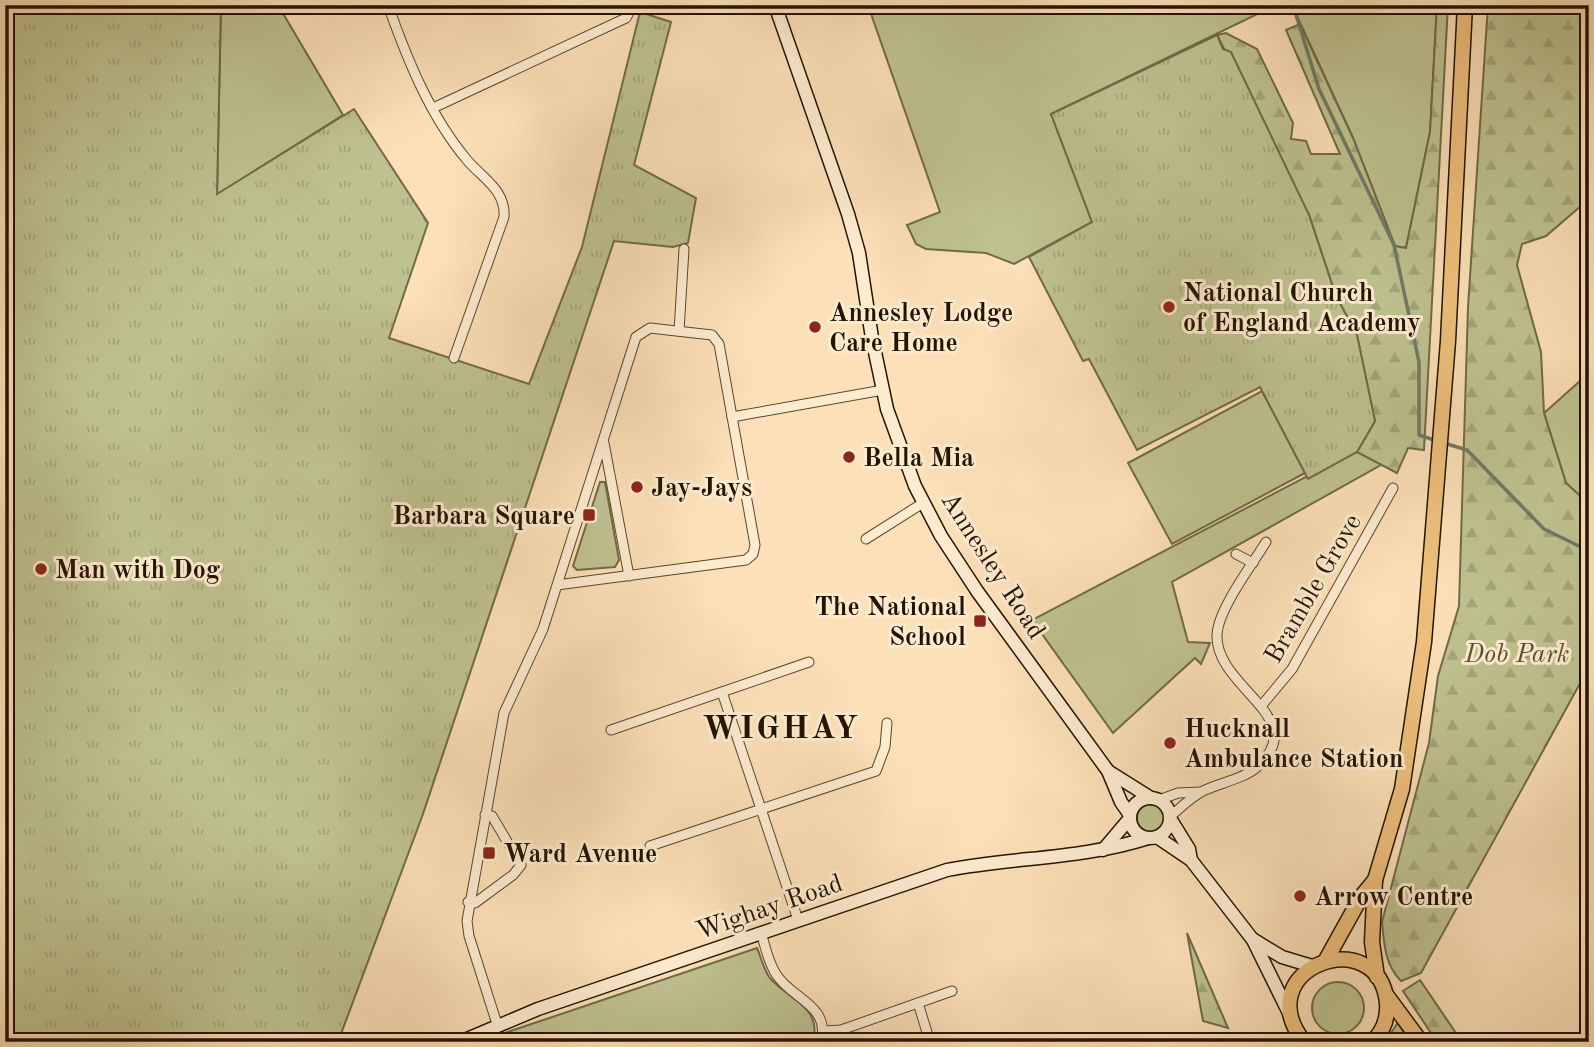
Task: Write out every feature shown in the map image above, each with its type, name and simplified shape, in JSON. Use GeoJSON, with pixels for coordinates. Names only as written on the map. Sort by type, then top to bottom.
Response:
{"type":"FeatureCollection","features":[{"type":"Feature","properties":{"kind":"main road","name":"Annesley Road"},"geometry":{"type":"LineString","coordinates":[[775,5],[859,253],[883,390],[900,452],[923,503],[976,591],[1108,771],[1130,816]]}},
{"type":"Feature","properties":{"kind":"main road"},"geometry":{"type":"LineString","coordinates":[[1421,1042],[1386,995],[1377,977],[1372,942],[1375,880],[1402,789],[1424,642],[1448,341],[1465,5]]}},
{"type":"Feature","properties":{"kind":"main road","name":"Annesley Road"},"geometry":{"type":"LineString","coordinates":[[1108,771],[1155,799]]}},
{"type":"Feature","properties":{"kind":"main road"},"geometry":{"type":"LineString","coordinates":[[1103,850],[1138,802],[1155,799],[1184,840],[1191,860],[1253,940],[1300,1039]]}},
{"type":"Feature","properties":{"kind":"main road"},"geometry":{"type":"LineString","coordinates":[[1130,816],[1135,832],[1153,838],[1191,860]]}},
{"type":"Feature","properties":{"kind":"main road"},"geometry":{"type":"LineString","coordinates":[[1153,838],[1166,831],[1171,818]]}},
{"type":"Feature","properties":{"kind":"main road","name":"Wighay Road"},"geometry":{"type":"LineString","coordinates":[[460,1042],[497,1024],[947,870],[982,863],[1114,850],[1153,838]]}},
{"type":"Feature","properties":{"kind":"main road"},"geometry":{"type":"LineString","coordinates":[[1326,960],[1361,897],[1375,880]]}},
{"type":"Feature","properties":{"kind":"main road"},"geometry":{"type":"LineString","coordinates":[[1253,940],[1282,957],[1312,966]]}},
{"type":"Feature","properties":{"kind":"main road"},"geometry":{"type":"LineString","coordinates":[[1290,1015],[1294,987],[1312,966],[1326,960],[1354,961],[1377,977]]}},
{"type":"Feature","properties":{"kind":"main road"},"geometry":{"type":"LineString","coordinates":[[1372,1042],[1384,1024],[1386,995]]}},
{"type":"Feature","properties":{"kind":"street"},"geometry":{"type":"LineString","coordinates":[[388,5],[402,46],[433,108],[468,162],[499,193],[504,208],[454,358]]}},
{"type":"Feature","properties":{"kind":"street"},"geometry":{"type":"LineString","coordinates":[[433,108],[626,18],[633,5]]}},
{"type":"Feature","properties":{"kind":"street"},"geometry":{"type":"LineString","coordinates":[[678,331],[684,249]]}},
{"type":"Feature","properties":{"kind":"street"},"geometry":{"type":"LineString","coordinates":[[497,1024],[469,936],[468,902],[505,713],[543,629],[636,337],[650,328],[707,334],[717,341],[755,545],[753,554],[746,560],[558,585]]}},
{"type":"Feature","properties":{"kind":"street"},"geometry":{"type":"LineString","coordinates":[[732,417],[883,390]]}},
{"type":"Feature","properties":{"kind":"street"},"geometry":{"type":"LineString","coordinates":[[603,441],[629,576]]}},
{"type":"Feature","properties":{"kind":"street","name":"Bramble Grove"},"geometry":{"type":"LineString","coordinates":[[1262,705],[1292,669],[1393,488]]}},
{"type":"Feature","properties":{"kind":"street"},"geometry":{"type":"LineString","coordinates":[[866,539],[923,503]]}},
{"type":"Feature","properties":{"kind":"street"},"geometry":{"type":"LineString","coordinates":[[1171,818],[1202,792],[1257,768],[1272,742],[1274,729],[1262,705],[1234,680],[1217,641],[1221,617],[1266,542]]}},
{"type":"Feature","properties":{"kind":"street"},"geometry":{"type":"LineString","coordinates":[[1236,554],[1253,563]]}},
{"type":"Feature","properties":{"kind":"street"},"geometry":{"type":"LineString","coordinates":[[611,730],[809,662]]}},
{"type":"Feature","properties":{"kind":"street"},"geometry":{"type":"LineString","coordinates":[[722,692],[798,920]]}},
{"type":"Feature","properties":{"kind":"street"},"geometry":{"type":"LineString","coordinates":[[650,846],[876,771],[885,747],[887,723]]}},
{"type":"Feature","properties":{"kind":"street"},"geometry":{"type":"LineString","coordinates":[[1155,799],[1178,793],[1202,792]]}},
{"type":"Feature","properties":{"kind":"street"},"geometry":{"type":"LineString","coordinates":[[468,902],[475,903],[518,871],[521,865],[492,816],[485,815]]}},
{"type":"Feature","properties":{"kind":"street"},"geometry":{"type":"LineString","coordinates":[[761,932],[774,972],[814,1007],[824,1031],[821,1042]]}},
{"type":"Feature","properties":{"kind":"street"},"geometry":{"type":"LineString","coordinates":[[824,1031],[841,1030],[952,991]]}},
{"type":"Feature","properties":{"kind":"street"},"geometry":{"type":"LineString","coordinates":[[918,1003],[930,1042]]}},
{"type":"Feature","properties":{"kind":"green space"},"geometry":{"type":"Polygon","coordinates":[[[5,5],[221,5],[217,194],[354,109],[428,223],[389,338],[529,384],[582,247],[640,12],[671,22],[634,165],[696,198],[688,243],[673,247],[614,241],[423,814],[338,1042],[5,1042],[5,5]]]}},
{"type":"Feature","properties":{"kind":"green space"},"geometry":{"type":"Polygon","coordinates":[[[221,5],[278,5],[343,115],[217,195],[221,5]]]}},
{"type":"Feature","properties":{"kind":"green space"},"geometry":{"type":"Polygon","coordinates":[[[868,5],[1276,5],[1051,114],[1092,222],[1014,264],[986,253],[926,249],[916,244],[907,225],[940,212],[868,5]]]}},
{"type":"Feature","properties":{"kind":"green space"},"geometry":{"type":"Polygon","coordinates":[[[1292,5],[1437,5],[1430,132],[1406,248],[1395,246],[1353,138],[1292,5]]]}},
{"type":"Feature","properties":{"kind":"green space"},"geometry":{"type":"Polygon","coordinates":[[[1437,5],[1448,5],[1424,450],[1408,448],[1397,473],[1357,452],[1375,421],[1357,335],[1336,296],[1309,215],[1217,35],[1226,33],[1257,49],[1293,123],[1291,139],[1306,141],[1311,154],[1340,154],[1286,30],[1300,24],[1353,138],[1395,246],[1406,248],[1430,132],[1437,5]]]}},
{"type":"Feature","properties":{"kind":"green space","name":"Dob Park"},"geometry":{"type":"Polygon","coordinates":[[[1488,5],[1589,5],[1589,199],[1546,236],[1522,244],[1517,265],[1541,352],[1544,413],[1566,483],[1589,504],[1589,667],[1421,973],[1401,981],[1388,961],[1382,922],[1429,743],[1438,676],[1459,606],[1468,307],[1488,5]]]}},
{"type":"Feature","properties":{"kind":"green space"},"geometry":{"type":"Polygon","coordinates":[[[1217,35],[1223,49],[1231,52],[1309,215],[1336,296],[1357,335],[1375,421],[1357,452],[1308,479],[1260,387],[1137,450],[1089,359],[1083,361],[1029,257],[1092,222],[1051,114],[1217,35]]]}},
{"type":"Feature","properties":{"kind":"green space"},"geometry":{"type":"Polygon","coordinates":[[[1589,373],[1589,504],[1566,483],[1544,413],[1589,373]]]}},
{"type":"Feature","properties":{"kind":"green space"},"geometry":{"type":"Polygon","coordinates":[[[1262,391],[1305,473],[1172,544],[1128,463],[1262,391]]]}},
{"type":"Feature","properties":{"kind":"green space"},"geometry":{"type":"Polygon","coordinates":[[[1369,444],[1388,461],[1172,582],[1188,642],[1210,643],[1201,664],[1195,658],[1113,733],[1032,620],[1369,444]]]}},
{"type":"Feature","properties":{"kind":"green space"},"geometry":{"type":"Polygon","coordinates":[[[600,482],[605,482],[619,560],[615,567],[577,570],[573,566],[600,482]]]}},
{"type":"Feature","properties":{"kind":"green space"},"geometry":{"type":"Polygon","coordinates":[[[1151,804],[1161,808],[1165,818],[1161,828],[1151,832],[1141,828],[1137,818],[1141,808],[1151,804]]]}},
{"type":"Feature","properties":{"kind":"green space"},"geometry":{"type":"Polygon","coordinates":[[[1187,933],[1228,1028],[1203,1021],[1187,933]]]}},
{"type":"Feature","properties":{"kind":"green space"},"geometry":{"type":"Polygon","coordinates":[[[757,948],[770,978],[809,1012],[815,1030],[813,1042],[481,1041],[757,948]]]}},
{"type":"Feature","properties":{"kind":"green space"},"geometry":{"type":"Polygon","coordinates":[[[1420,980],[1462,1042],[1437,1042],[1403,991],[1420,980]]]}},
{"type":"Feature","properties":{"kind":"green space"},"geometry":{"type":"Polygon","coordinates":[[[1338,982],[1357,989],[1364,1008],[1357,1027],[1338,1034],[1319,1027],[1312,1008],[1319,989],[1338,982]]]}},
{"type":"Feature","properties":{"kind":"green space"},"geometry":{"type":"Polygon","coordinates":[[[1397,1024],[1399,1025],[1411,1042],[1385,1042],[1397,1024]]]}},
{"type":"Feature","properties":{"kind":"waterway"},"geometry":{"type":"LineString","coordinates":[[1293,5],[1319,89],[1394,245],[1419,362],[1419,435],[1437,441]]}},
{"type":"Feature","properties":{"kind":"waterway"},"geometry":{"type":"LineString","coordinates":[[1444,443],[1467,450],[1544,529],[1589,551]]}},
{"type":"Feature","properties":{"kind":"place","name":"National Church of England Academy"},"geometry":{"type":"Point","coordinates":[1169,307]}},
{"type":"Feature","properties":{"kind":"place","name":"Annesley Lodge Care Home"},"geometry":{"type":"Point","coordinates":[815,327]}},
{"type":"Feature","properties":{"kind":"place","name":"Bella Mia"},"geometry":{"type":"Point","coordinates":[849,457]}},
{"type":"Feature","properties":{"kind":"place","name":"Jay-Jays"},"geometry":{"type":"Point","coordinates":[637,487]}},
{"type":"Feature","properties":{"kind":"place","name":"Barbara Square"},"geometry":{"type":"Point","coordinates":[589,515]}},
{"type":"Feature","properties":{"kind":"place","name":"Man with Dog"},"geometry":{"type":"Point","coordinates":[41,569]}},
{"type":"Feature","properties":{"kind":"place","name":"The National School"},"geometry":{"type":"Point","coordinates":[980,621]}},
{"type":"Feature","properties":{"kind":"place","name":"Hucknall Ambulance Station"},"geometry":{"type":"Point","coordinates":[1170,743]}},
{"type":"Feature","properties":{"kind":"place","name":"Ward Avenue"},"geometry":{"type":"Point","coordinates":[489,853]}},
{"type":"Feature","properties":{"kind":"place","name":"Arrow Centre"},"geometry":{"type":"Point","coordinates":[1300,896]}},
{"type":"Feature","properties":{"kind":"district","name":"WIGHAY"},"geometry":{"type":"Point","coordinates":[781,726]}}]}
